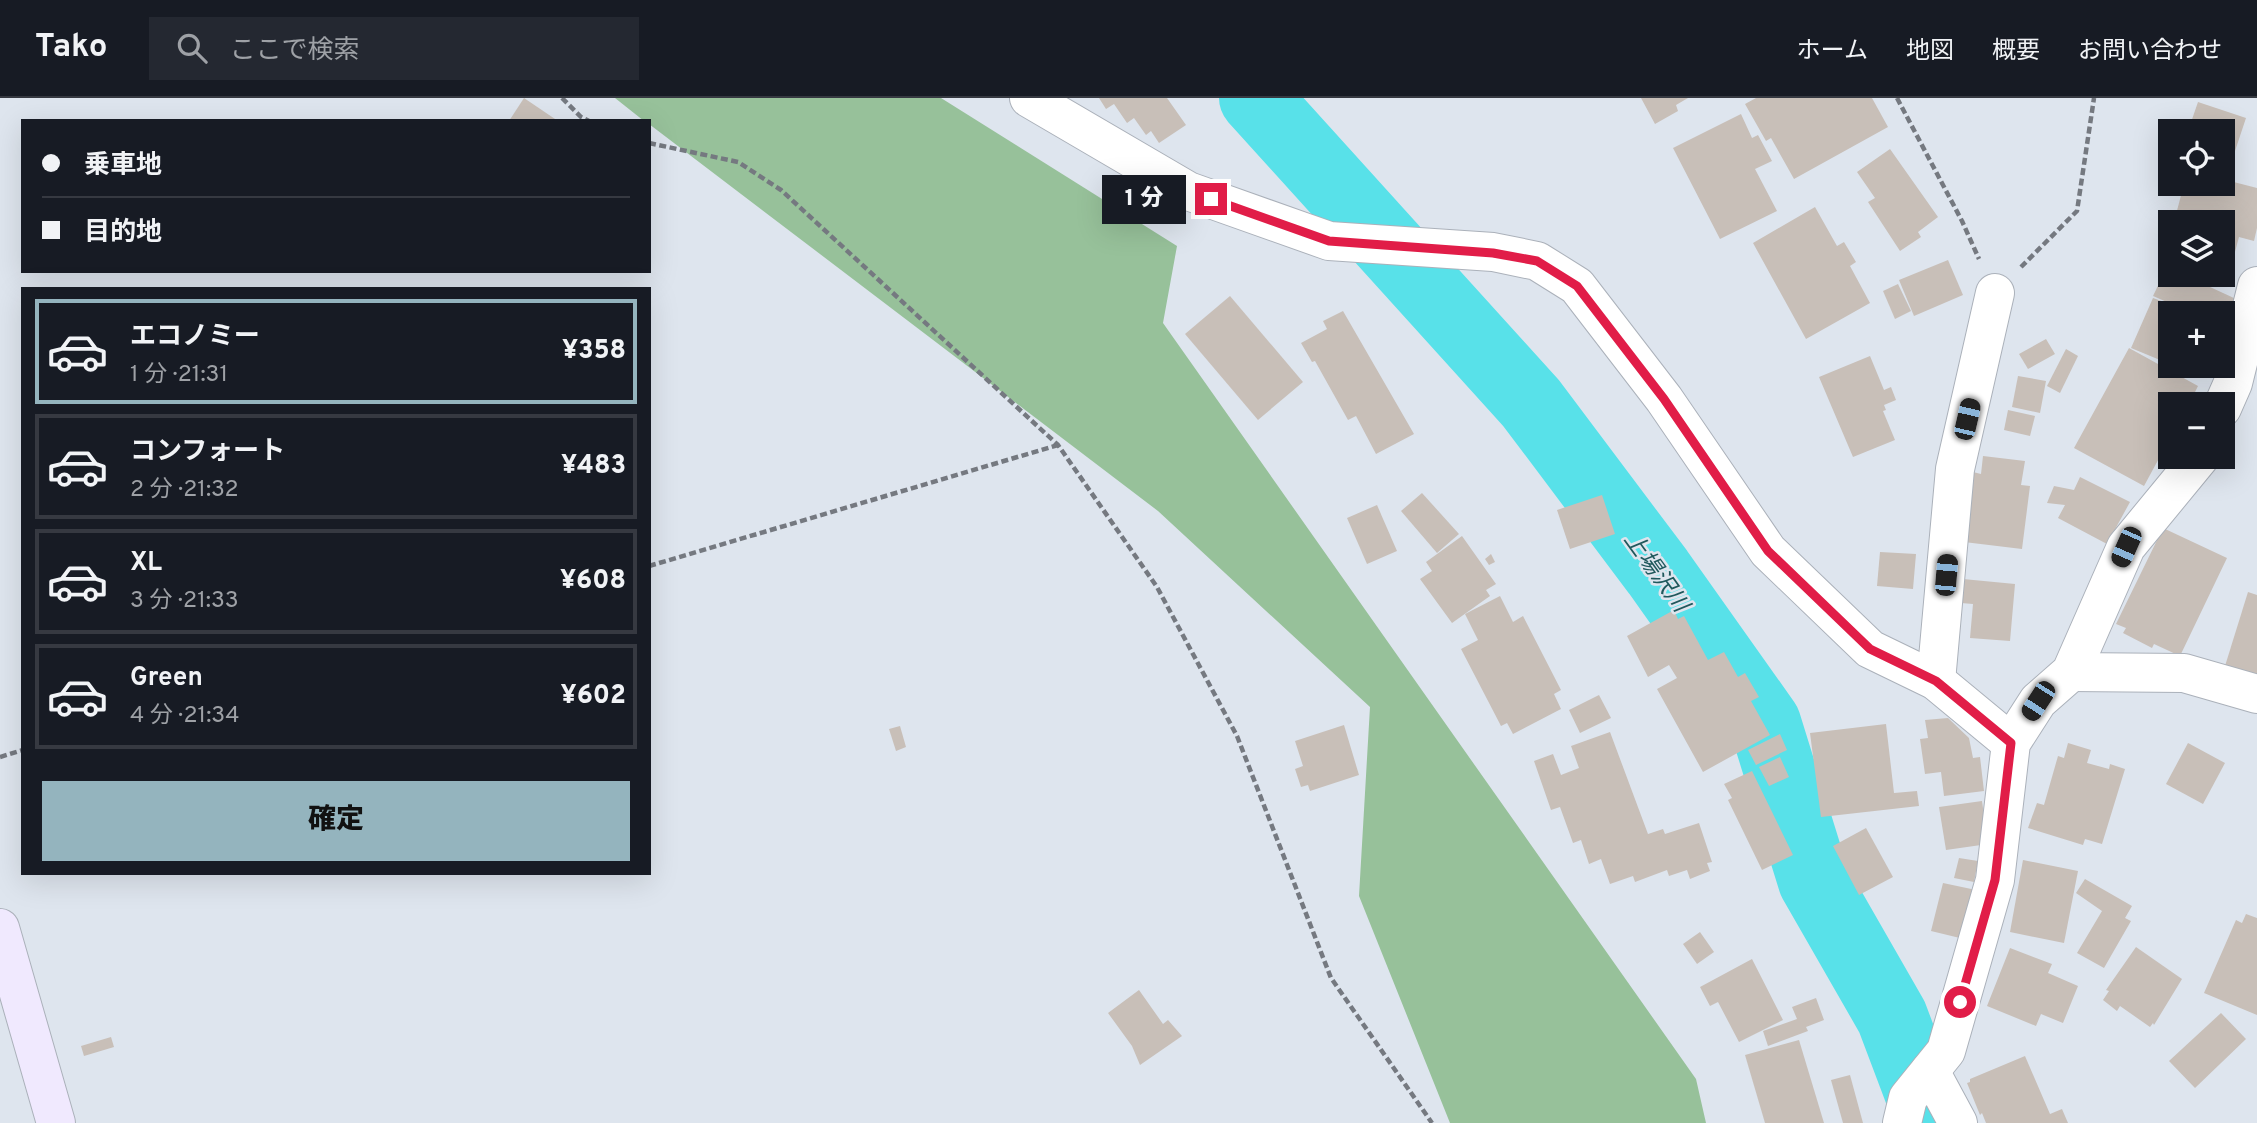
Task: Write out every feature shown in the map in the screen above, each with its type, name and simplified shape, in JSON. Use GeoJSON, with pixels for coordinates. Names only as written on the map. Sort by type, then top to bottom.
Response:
{"type":"FeatureCollection","features":[{"type":"Feature","properties":{"kind":"street"},"geometry":{"type":"LineString","coordinates":[[1028,98],[1188,191],[1329,241],[1493,253],[1537,261],[1577,286],[1664,399],[1768,551],[1870,649],[1936,681],[2011,743]]}},
{"type":"Feature","properties":{"kind":"street"},"geometry":{"type":"LineString","coordinates":[[2229,392],[2257,286]]}},
{"type":"Feature","properties":{"kind":"street"},"geometry":{"type":"LineString","coordinates":[[1936,681],[1955,469],[1995,293]]}},
{"type":"Feature","properties":{"kind":"street"},"geometry":{"type":"LineString","coordinates":[[1902,1123],[1908,1098],[1946,1051],[1995,880],[2011,743],[2038,701],[2071,672],[2126,547],[2190,469]]}},
{"type":"Feature","properties":{"kind":"street"},"geometry":{"type":"LineString","coordinates":[[2071,672],[2184,673],[2257,694]]}},
{"type":"Feature","properties":{"kind":"street"},"geometry":{"type":"LineString","coordinates":[[0,928],[56,1123]]}},
{"type":"Feature","properties":{"kind":"street"},"geometry":{"type":"LineString","coordinates":[[1930,1071],[1958,1123]]}},
{"type":"Feature","properties":{"kind":"path"},"geometry":{"type":"LineString","coordinates":[[562,98],[585,119]]}},
{"type":"Feature","properties":{"kind":"path"},"geometry":{"type":"LineString","coordinates":[[1897,98],[1962,221],[1995,293],[2077,211],[2094,98]]}},
{"type":"Feature","properties":{"kind":"path"},"geometry":{"type":"LineString","coordinates":[[651,143],[737,162],[780,190],[1058,445],[1157,587],[1237,736],[1331,978],[1432,1123]]}},
{"type":"Feature","properties":{"kind":"path"},"geometry":{"type":"LineString","coordinates":[[651,565],[1058,445]]}},
{"type":"Feature","properties":{"kind":"path"},"geometry":{"type":"LineString","coordinates":[[0,757],[21,751]]}},
{"type":"Feature","properties":{"kind":"green space"},"geometry":{"type":"Polygon","coordinates":[[[615,98],[941,98],[1177,246],[1163,323],[1696,1079],[1706,1123],[1450,1123],[1359,896],[1370,707],[1158,511],[651,126],[651,119],[641,119],[615,98]]]}},
{"type":"Feature","properties":{"kind":"building"},"geometry":{"type":"Polygon","coordinates":[[[524,98],[555,119],[510,119],[524,98]]]}},
{"type":"Feature","properties":{"kind":"building"},"geometry":{"type":"Polygon","coordinates":[[[1099,98],[1167,98],[1186,125],[1159,143],[1151,131],[1146,135],[1134,118],[1127,123],[1114,104],[1106,109],[1099,98]]]}},
{"type":"Feature","properties":{"kind":"building"},"geometry":{"type":"Polygon","coordinates":[[[1641,98],[1688,98],[1676,105],[1678,111],[1655,124],[1641,98]]]}},
{"type":"Feature","properties":{"kind":"building"},"geometry":{"type":"Polygon","coordinates":[[[1756,98],[1872,98],[1888,127],[1794,179],[1771,138],[1766,141],[1745,104],[1756,98]]]}},
{"type":"Feature","properties":{"kind":"building"},"geometry":{"type":"Polygon","coordinates":[[[2198,102],[2246,118],[2235,151],[2235,119],[2192,119],[2198,102]]]}},
{"type":"Feature","properties":{"kind":"building"},"geometry":{"type":"Polygon","coordinates":[[[1741,114],[1752,138],[1758,135],[1772,161],[1755,169],[1777,211],[1720,239],[1673,148],[1741,114]]]}},
{"type":"Feature","properties":{"kind":"building"},"geometry":{"type":"Polygon","coordinates":[[[1890,149],[1938,217],[1918,232],[1921,237],[1900,251],[1868,202],[1875,198],[1857,172],[1890,149]]]}},
{"type":"Feature","properties":{"kind":"building"},"geometry":{"type":"Polygon","coordinates":[[[2235,182],[2257,188],[2257,228],[2254,241],[2239,237],[2235,252],[2235,210],[2177,210],[2181,196],[2235,196],[2235,182]]]}},
{"type":"Feature","properties":{"kind":"building"},"geometry":{"type":"Polygon","coordinates":[[[1815,207],[1837,246],[1844,242],[1856,262],[1850,266],[1870,303],[1806,339],[1753,243],[1815,207]]]}},
{"type":"Feature","properties":{"kind":"building"},"geometry":{"type":"Polygon","coordinates":[[[1948,260],[1963,295],[1914,316],[1899,280],[1948,260]]]}},
{"type":"Feature","properties":{"kind":"building"},"geometry":{"type":"Polygon","coordinates":[[[1898,284],[1911,311],[1895,319],[1883,291],[1898,284]]]}},
{"type":"Feature","properties":{"kind":"building"},"geometry":{"type":"Polygon","coordinates":[[[2158,286],[2210,287],[2236,299],[2165,301],[2153,296],[2158,286]]]}},
{"type":"Feature","properties":{"kind":"building"},"geometry":{"type":"Polygon","coordinates":[[[1230,296],[1303,382],[1258,420],[1185,334],[1230,296]]]}},
{"type":"Feature","properties":{"kind":"building"},"geometry":{"type":"Polygon","coordinates":[[[2153,298],[2161,301],[2158,301],[2158,359],[2131,348],[2153,298]]]}},
{"type":"Feature","properties":{"kind":"building"},"geometry":{"type":"Polygon","coordinates":[[[1343,311],[1414,434],[1376,454],[1356,416],[1348,420],[1315,361],[1312,362],[1301,343],[1327,329],[1323,321],[1343,311]]]}},
{"type":"Feature","properties":{"kind":"building"},"geometry":{"type":"Polygon","coordinates":[[[2046,339],[2055,354],[2028,369],[2019,354],[2046,339]]]}},
{"type":"Feature","properties":{"kind":"building"},"geometry":{"type":"Polygon","coordinates":[[[2129,348],[2158,364],[2158,378],[2183,378],[2198,386],[2195,392],[2158,392],[2158,460],[2144,486],[2074,448],[2129,348]]]}},
{"type":"Feature","properties":{"kind":"building"},"geometry":{"type":"Polygon","coordinates":[[[2066,349],[2078,356],[2060,393],[2047,386],[2066,349]]]}},
{"type":"Feature","properties":{"kind":"building"},"geometry":{"type":"Polygon","coordinates":[[[1870,356],[1884,390],[1891,387],[1896,400],[1884,405],[1886,410],[1883,411],[1895,440],[1853,457],[1819,377],[1870,356]]]}},
{"type":"Feature","properties":{"kind":"building"},"geometry":{"type":"Polygon","coordinates":[[[2018,376],[2046,381],[2040,413],[2012,407],[2018,376]]]}},
{"type":"Feature","properties":{"kind":"building"},"geometry":{"type":"Polygon","coordinates":[[[2008,410],[2035,416],[2030,436],[2004,430],[2008,410]]]}},
{"type":"Feature","properties":{"kind":"building"},"geometry":{"type":"Polygon","coordinates":[[[1983,456],[2025,461],[2021,485],[2030,486],[2022,549],[1964,542],[1973,472],[1981,474],[1983,456]]]}},
{"type":"Feature","properties":{"kind":"building"},"geometry":{"type":"Polygon","coordinates":[[[2080,477],[2130,502],[2107,544],[2058,518],[2065,505],[2047,503],[2054,486],[2074,490],[2080,477]]]}},
{"type":"Feature","properties":{"kind":"building"},"geometry":{"type":"Polygon","coordinates":[[[1422,493],[1459,534],[1437,553],[1401,511],[1422,493]]]}},
{"type":"Feature","properties":{"kind":"building"},"geometry":{"type":"Polygon","coordinates":[[[1602,495],[1615,534],[1570,549],[1557,510],[1602,495]]]}},
{"type":"Feature","properties":{"kind":"building"},"geometry":{"type":"Polygon","coordinates":[[[1377,505],[1397,551],[1367,564],[1347,518],[1377,505]]]}},
{"type":"Feature","properties":{"kind":"building"},"geometry":{"type":"Polygon","coordinates":[[[2163,528],[2227,558],[2180,656],[2154,644],[2152,648],[2123,633],[2126,628],[2116,624],[2163,528]]]}},
{"type":"Feature","properties":{"kind":"building"},"geometry":{"type":"Polygon","coordinates":[[[1462,536],[1496,584],[1486,590],[1490,596],[1452,623],[1420,579],[1432,571],[1426,562],[1462,536]]]}},
{"type":"Feature","properties":{"kind":"building"},"geometry":{"type":"Polygon","coordinates":[[[1880,552],[1916,554],[1913,589],[1877,586],[1880,552]]]}},
{"type":"Feature","properties":{"kind":"building"},"geometry":{"type":"Polygon","coordinates":[[[1491,554],[1495,562],[1489,565],[1485,559],[1491,554]]]}},
{"type":"Feature","properties":{"kind":"building"},"geometry":{"type":"Polygon","coordinates":[[[1963,579],[2015,584],[2010,641],[1970,638],[1973,604],[1961,603],[1963,579]]]}},
{"type":"Feature","properties":{"kind":"building"},"geometry":{"type":"Polygon","coordinates":[[[2248,592],[2257,595],[2257,675],[2225,666],[2248,592]]]}},
{"type":"Feature","properties":{"kind":"building"},"geometry":{"type":"Polygon","coordinates":[[[1500,596],[1513,622],[1523,616],[1561,690],[1554,694],[1561,709],[1513,734],[1507,723],[1501,726],[1461,649],[1478,640],[1465,614],[1500,596]]]}},
{"type":"Feature","properties":{"kind":"building"},"geometry":{"type":"Polygon","coordinates":[[[1674,610],[1678,619],[1684,616],[1708,660],[1724,652],[1738,677],[1745,673],[1759,697],[1751,701],[1770,735],[1703,772],[1657,689],[1677,678],[1669,665],[1648,677],[1627,636],[1674,610]]]}},
{"type":"Feature","properties":{"kind":"building"},"geometry":{"type":"Polygon","coordinates":[[[1599,695],[1611,718],[1580,733],[1569,710],[1599,695]]]}},
{"type":"Feature","properties":{"kind":"building"},"geometry":{"type":"Polygon","coordinates":[[[1948,718],[1969,738],[1973,758],[1980,757],[1984,791],[1944,796],[1941,772],[1925,774],[1920,739],[1928,738],[1925,720],[1948,718]]]}},
{"type":"Feature","properties":{"kind":"building"},"geometry":{"type":"Polygon","coordinates":[[[1886,724],[1894,793],[1917,791],[1919,806],[1821,817],[1810,733],[1886,724]]]}},
{"type":"Feature","properties":{"kind":"building"},"geometry":{"type":"Polygon","coordinates":[[[1344,725],[1359,775],[1310,791],[1308,785],[1301,787],[1295,769],[1303,766],[1295,741],[1344,725]]]}},
{"type":"Feature","properties":{"kind":"building"},"geometry":{"type":"Polygon","coordinates":[[[900,726],[906,747],[896,751],[889,729],[900,726]]]}},
{"type":"Feature","properties":{"kind":"building"},"geometry":{"type":"Polygon","coordinates":[[[1610,732],[1648,834],[1663,829],[1665,834],[1699,823],[1712,862],[1707,863],[1710,871],[1690,879],[1687,870],[1669,876],[1667,870],[1635,882],[1633,876],[1610,884],[1601,859],[1589,864],[1581,840],[1573,843],[1560,807],[1551,810],[1534,761],[1553,754],[1561,775],[1579,768],[1571,746],[1610,732]]]}},
{"type":"Feature","properties":{"kind":"building"},"geometry":{"type":"Polygon","coordinates":[[[1780,734],[1787,750],[1756,765],[1748,750],[1780,734]]]}},
{"type":"Feature","properties":{"kind":"building"},"geometry":{"type":"Polygon","coordinates":[[[2068,743],[2091,750],[2087,763],[2109,769],[2110,764],[2125,769],[2102,844],[2085,839],[2083,845],[2028,828],[2037,803],[2044,805],[2058,756],[2064,758],[2068,743]]]}},
{"type":"Feature","properties":{"kind":"building"},"geometry":{"type":"Polygon","coordinates":[[[2188,743],[2225,763],[2203,804],[2166,784],[2188,743]]]}},
{"type":"Feature","properties":{"kind":"building"},"geometry":{"type":"Polygon","coordinates":[[[1780,757],[1789,777],[1769,786],[1759,767],[1780,757]]]}},
{"type":"Feature","properties":{"kind":"building"},"geometry":{"type":"Polygon","coordinates":[[[1752,771],[1793,855],[1762,870],[1728,800],[1732,798],[1724,784],[1752,771]]]}},
{"type":"Feature","properties":{"kind":"building"},"geometry":{"type":"Polygon","coordinates":[[[1982,801],[1988,844],[1946,850],[1939,807],[1982,801]]]}},
{"type":"Feature","properties":{"kind":"building"},"geometry":{"type":"Polygon","coordinates":[[[1866,828],[1893,877],[1859,895],[1833,846],[1866,828]]]}},
{"type":"Feature","properties":{"kind":"building"},"geometry":{"type":"Polygon","coordinates":[[[1959,858],[1978,861],[1974,882],[1954,878],[1959,858]]]}},
{"type":"Feature","properties":{"kind":"building"},"geometry":{"type":"Polygon","coordinates":[[[2023,860],[2078,871],[2064,943],[2010,932],[2023,860]]]}},
{"type":"Feature","properties":{"kind":"building"},"geometry":{"type":"Polygon","coordinates":[[[2085,879],[2132,906],[2125,918],[2131,921],[2104,968],[2077,953],[2102,911],[2076,893],[2085,879]]]}},
{"type":"Feature","properties":{"kind":"building"},"geometry":{"type":"Polygon","coordinates":[[[1943,883],[1976,890],[1964,939],[1931,931],[1943,883]]]}},
{"type":"Feature","properties":{"kind":"building"},"geometry":{"type":"Polygon","coordinates":[[[2246,914],[2257,918],[2257,1015],[2204,993],[2236,920],[2242,923],[2246,914]]]}},
{"type":"Feature","properties":{"kind":"building"},"geometry":{"type":"Polygon","coordinates":[[[1700,932],[1714,952],[1697,964],[1683,944],[1700,932]]]}},
{"type":"Feature","properties":{"kind":"building"},"geometry":{"type":"Polygon","coordinates":[[[2136,947],[2182,979],[2154,1025],[2153,1023],[2150,1027],[2120,1006],[2117,1011],[2103,1000],[2109,991],[2106,990],[2136,947]]]}},
{"type":"Feature","properties":{"kind":"building"},"geometry":{"type":"Polygon","coordinates":[[[2010,948],[2052,964],[2048,973],[2078,986],[2063,1023],[2041,1014],[2036,1026],[1987,1006],[2010,948]]]}},
{"type":"Feature","properties":{"kind":"building"},"geometry":{"type":"Polygon","coordinates":[[[1752,959],[1783,1020],[1739,1042],[1718,1002],[1710,1006],[1700,987],[1752,959]]]}},
{"type":"Feature","properties":{"kind":"building"},"geometry":{"type":"Polygon","coordinates":[[[1139,990],[1163,1024],[1168,1020],[1182,1036],[1140,1065],[1132,1046],[1108,1013],[1139,990]]]}},
{"type":"Feature","properties":{"kind":"building"},"geometry":{"type":"Polygon","coordinates":[[[1816,998],[1824,1020],[1806,1027],[1808,1031],[1768,1046],[1763,1031],[1797,1019],[1792,1007],[1816,998]]]}},
{"type":"Feature","properties":{"kind":"building"},"geometry":{"type":"Polygon","coordinates":[[[2221,1013],[2246,1039],[2195,1088],[2169,1061],[2221,1013]]]}},
{"type":"Feature","properties":{"kind":"building"},"geometry":{"type":"Polygon","coordinates":[[[111,1037],[114,1047],[84,1056],[81,1046],[111,1037]]]}},
{"type":"Feature","properties":{"kind":"building"},"geometry":{"type":"Polygon","coordinates":[[[1799,1040],[1824,1123],[1765,1123],[1745,1055],[1799,1040]]]}},
{"type":"Feature","properties":{"kind":"building"},"geometry":{"type":"Polygon","coordinates":[[[2025,1056],[2050,1114],[2062,1109],[2068,1123],[1986,1123],[1982,1113],[1980,1115],[1967,1083],[1970,1079],[2025,1056]]]}},
{"type":"Feature","properties":{"kind":"building"},"geometry":{"type":"Polygon","coordinates":[[[1850,1075],[1863,1123],[1843,1123],[1831,1080],[1850,1075]]]}},
{"type":"Feature","properties":{"kind":"waterway","name":"上場沢川"},"geometry":{"type":"LineString","coordinates":[[1255,98],[1531,403],[1658,572],[1765,723],[1814,881],[1892,1017],[1932,1123]]}},
{"type":"Feature","properties":{"kind":"route"},"geometry":{"type":"LineString","coordinates":[[1211,199],[1329,241],[1493,253],[1537,261],[1577,286],[1664,399],[1768,551],[1870,649],[1936,681],[2011,743],[1995,880],[1960,1002]]}}]}
